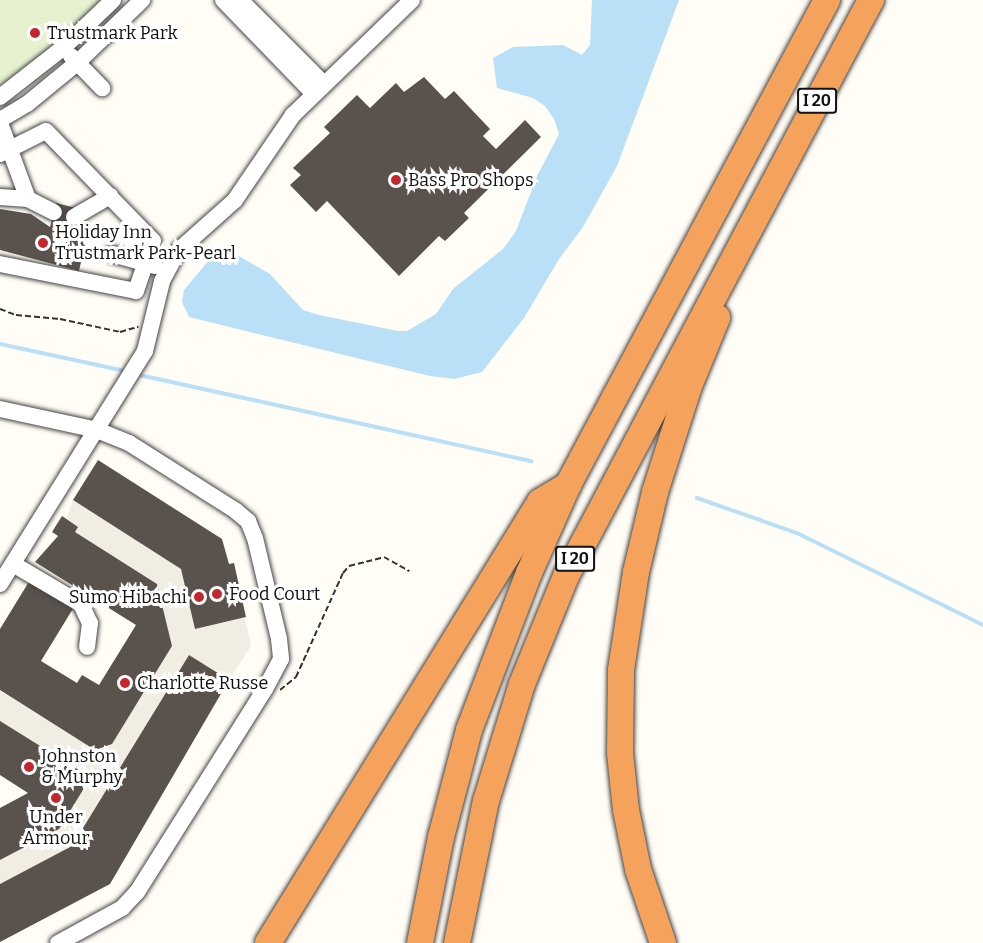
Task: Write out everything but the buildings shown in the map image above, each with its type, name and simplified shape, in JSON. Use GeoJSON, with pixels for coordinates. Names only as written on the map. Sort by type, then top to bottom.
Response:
{"type":"FeatureCollection","features":[{"type":"Feature","properties":{"kind":"highway","name":"I 20"},"geometry":{"type":"LineString","coordinates":[[420,943],[441,837],[470,730],[499,647],[568,485],[827,0]]}},
{"type":"Feature","properties":{"kind":"highway","name":"I 20"},"geometry":{"type":"LineString","coordinates":[[457,943],[486,801],[522,684],[562,587],[763,201],[871,0]]}},
{"type":"Feature","properties":{"kind":"highway"},"geometry":{"type":"LineString","coordinates":[[663,943],[638,869],[625,803],[620,718],[625,636],[645,532],[673,433],[763,201]]}},
{"type":"Feature","properties":{"kind":"highway"},"geometry":{"type":"LineString","coordinates":[[268,943],[540,502],[568,485]]}},
{"type":"Feature","properties":{"kind":"street"},"geometry":{"type":"LineString","coordinates":[[0,97],[64,47],[112,0]]}},
{"type":"Feature","properties":{"kind":"street"},"geometry":{"type":"LineString","coordinates":[[28,199],[6,152],[0,121],[27,105],[77,63],[142,0]]}},
{"type":"Feature","properties":{"kind":"street"},"geometry":{"type":"LineString","coordinates":[[223,0],[319,89]]}},
{"type":"Feature","properties":{"kind":"street"},"geometry":{"type":"LineString","coordinates":[[240,0],[319,89]]}},
{"type":"Feature","properties":{"kind":"street"},"geometry":{"type":"LineString","coordinates":[[0,584],[145,351],[166,270],[191,237],[236,200],[292,115],[412,0]]}},
{"type":"Feature","properties":{"kind":"street"},"geometry":{"type":"LineString","coordinates":[[64,47],[102,88]]}},
{"type":"Feature","properties":{"kind":"street"},"geometry":{"type":"LineString","coordinates":[[0,264],[136,291],[153,241],[46,131],[6,152]]}},
{"type":"Feature","properties":{"kind":"street"},"geometry":{"type":"LineString","coordinates":[[74,217],[110,196]]}},
{"type":"Feature","properties":{"kind":"street"},"geometry":{"type":"LineString","coordinates":[[0,197],[28,199],[54,212]]}},
{"type":"Feature","properties":{"kind":"street"},"geometry":{"type":"LineString","coordinates":[[112,254],[146,262],[166,270]]}},
{"type":"Feature","properties":{"kind":"street"},"geometry":{"type":"LineString","coordinates":[[0,409],[97,430],[129,443],[248,520],[279,639],[281,659],[265,689],[137,892],[122,908],[58,943]]}},
{"type":"Feature","properties":{"kind":"street"},"geometry":{"type":"LineString","coordinates":[[13,564],[81,604],[90,622],[87,647]]}},
{"type":"Feature","properties":{"kind":"path"},"geometry":{"type":"LineString","coordinates":[[0,309],[16,315],[60,319],[120,332],[152,324]]}},
{"type":"Feature","properties":{"kind":"path"},"geometry":{"type":"LineString","coordinates":[[265,689],[283,689],[296,677],[343,573],[350,566],[384,557],[409,571]]}},
{"type":"Feature","properties":{"kind":"green space","name":"Trustmark Park"},"geometry":{"type":"Polygon","coordinates":[[[0,0],[103,0],[35,66],[0,91],[0,0]]]}},
{"type":"Feature","properties":{"kind":"shaded area"},"geometry":{"type":"Polygon","coordinates":[[[73,500],[181,569],[195,629],[245,618],[251,646],[229,680],[189,655],[72,846],[0,884],[0,860],[58,829],[0,721],[0,691],[95,749],[110,746],[172,646],[157,584],[64,525],[73,500]]]}},
{"type":"Feature","properties":{"kind":"water"},"geometry":{"type":"Polygon","coordinates":[[[592,0],[679,0],[617,166],[583,227],[559,259],[524,318],[482,372],[454,379],[430,376],[189,317],[182,302],[184,290],[210,259],[230,251],[270,274],[303,310],[319,315],[407,331],[436,314],[453,289],[503,249],[516,231],[537,176],[559,134],[554,119],[545,106],[533,98],[497,88],[493,58],[513,47],[563,45],[582,55],[590,45],[592,0]]]}},
{"type":"Feature","properties":{"kind":"waterway"},"geometry":{"type":"LineString","coordinates":[[0,344],[125,371]]}},
{"type":"Feature","properties":{"kind":"waterway"},"geometry":{"type":"LineString","coordinates":[[135,374],[532,461]]}},
{"type":"Feature","properties":{"kind":"waterway"},"geometry":{"type":"LineString","coordinates":[[697,498],[797,533],[983,625]]}},
{"type":"Feature","properties":{"kind":"place","name":"Trustmark Park"},"geometry":{"type":"Point","coordinates":[35,33]}},
{"type":"Feature","properties":{"kind":"place","name":"Bass Pro Shops"},"geometry":{"type":"Point","coordinates":[396,180]}},
{"type":"Feature","properties":{"kind":"place","name":"Holiday Inn Trustmark Park-Pearl"},"geometry":{"type":"Point","coordinates":[43,243]}},
{"type":"Feature","properties":{"kind":"place","name":"Food Court"},"geometry":{"type":"Point","coordinates":[217,594]}},
{"type":"Feature","properties":{"kind":"place","name":"Sumo Hibachi"},"geometry":{"type":"Point","coordinates":[199,597]}},
{"type":"Feature","properties":{"kind":"place","name":"Charlotte Russe"},"geometry":{"type":"Point","coordinates":[125,683]}},
{"type":"Feature","properties":{"kind":"place","name":"Johnston & Murphy"},"geometry":{"type":"Point","coordinates":[29,767]}},
{"type":"Feature","properties":{"kind":"place","name":"Under Armour"},"geometry":{"type":"Point","coordinates":[56,798]}}]}
